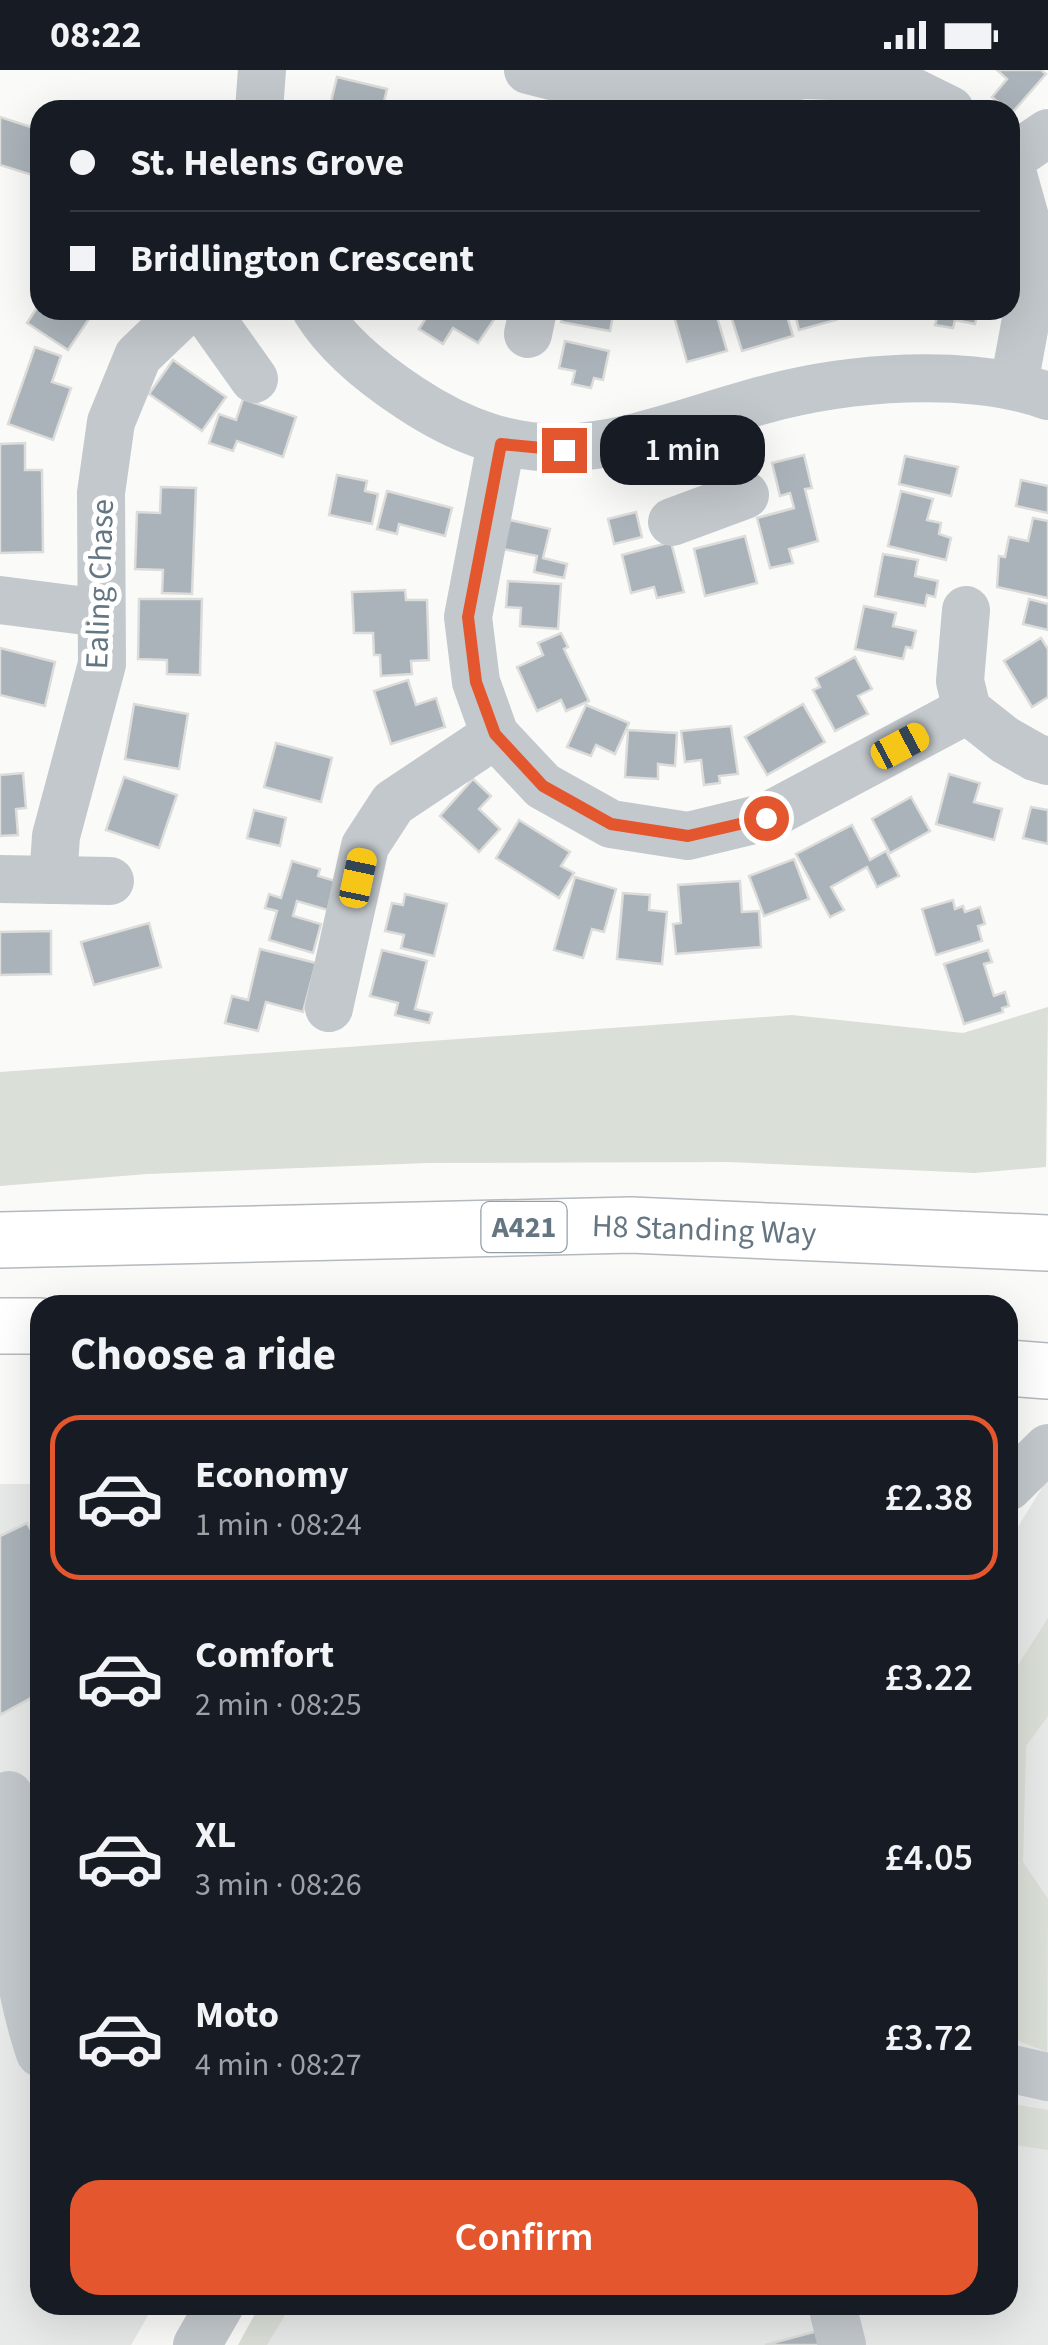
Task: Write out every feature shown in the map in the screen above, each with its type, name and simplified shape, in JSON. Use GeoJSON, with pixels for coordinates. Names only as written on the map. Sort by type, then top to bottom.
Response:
{"type":"FeatureCollection","features":[{"type":"Feature","properties":{"kind":"highway","name":"H8 Standing Way"},"geometry":{"type":"LineString","coordinates":[[0,1240],[632,1225],[1048,1243]]}},
{"type":"Feature","properties":{"kind":"highway"},"geometry":{"type":"LineString","coordinates":[[0,1326],[30,1326]]}},
{"type":"Feature","properties":{"kind":"highway"},"geometry":{"type":"LineString","coordinates":[[1018,1369],[1048,1371]]}},
{"type":"Feature","properties":{"kind":"street"},"geometry":{"type":"LineString","coordinates":[[260,100],[262,70]]}},
{"type":"Feature","properties":{"kind":"street"},"geometry":{"type":"LineString","coordinates":[[528,70],[580,97],[642,90],[716,90],[804,72],[885,78],[930,100]]}},
{"type":"Feature","properties":{"kind":"street"},"geometry":{"type":"LineString","coordinates":[[1020,155],[1048,134]]}},
{"type":"Feature","properties":{"kind":"street"},"geometry":{"type":"LineString","coordinates":[[323,320],[378,376],[436,416],[501,444],[564,450],[649,436],[765,399],[836,384],[931,379],[1031,390],[1028,228],[1020,199]]}},
{"type":"Feature","properties":{"kind":"street","name":"Ealing Chase"},"geometry":{"type":"LineString","coordinates":[[53,880],[56,836],[102,664],[102,493],[111,422],[138,356],[176,320]]}},
{"type":"Feature","properties":{"kind":"street"},"geometry":{"type":"LineString","coordinates":[[212,320],[254,379]]}},
{"type":"Feature","properties":{"kind":"street"},"geometry":{"type":"LineString","coordinates":[[501,444],[468,617],[476,682],[495,734],[543,786],[611,824],[688,836],[766,818],[967,710]]}},
{"type":"Feature","properties":{"kind":"street"},"geometry":{"type":"LineString","coordinates":[[672,522],[746,495]]}},
{"type":"Feature","properties":{"kind":"street"},"geometry":{"type":"LineString","coordinates":[[0,600],[101,613]]}},
{"type":"Feature","properties":{"kind":"street"},"geometry":{"type":"LineString","coordinates":[[966,610],[960,681],[967,710],[1005,740],[1035,758],[1048,761]]}},
{"type":"Feature","properties":{"kind":"street"},"geometry":{"type":"LineString","coordinates":[[329,1008],[345,843],[393,803],[495,734]]}},
{"type":"Feature","properties":{"kind":"street"},"geometry":{"type":"LineString","coordinates":[[0,879],[110,881]]}},
{"type":"Feature","properties":{"kind":"street"},"geometry":{"type":"LineString","coordinates":[[1018,1477],[1048,1448]]}},
{"type":"Feature","properties":{"kind":"street"},"geometry":{"type":"LineString","coordinates":[[9,1795],[10,1909],[30,2024]]}},
{"type":"Feature","properties":{"kind":"street"},"geometry":{"type":"LineString","coordinates":[[1018,2070],[1048,2078]]}},
{"type":"Feature","properties":{"kind":"street"},"geometry":{"type":"LineString","coordinates":[[198,2345],[214,2315]]}},
{"type":"Feature","properties":{"kind":"street"},"geometry":{"type":"LineString","coordinates":[[834,2315],[842,2345]]}},
{"type":"Feature","properties":{"kind":"shaded area"},"geometry":{"type":"Polygon","coordinates":[[[1048,1007],[1046,1167],[975,1173],[729,1162],[428,1163],[147,1174],[0,1186],[0,1072],[792,1015],[963,1033],[1048,1007]]]}},
{"type":"Feature","properties":{"kind":"shaded area"},"geometry":{"type":"Polygon","coordinates":[[[1048,1478],[1048,2345],[249,2345],[267,2315],[1018,2315],[1018,1527],[1048,1478]]]}},
{"type":"Feature","properties":{"kind":"shaded area"},"geometry":{"type":"Polygon","coordinates":[[[0,1484],[30,1484],[30,2315],[148,2315],[131,2345],[0,2345],[0,1484]]]}},
{"type":"Feature","properties":{"kind":"shaded area"},"geometry":{"type":"Polygon","coordinates":[[[1048,1618],[1048,1716],[1026,1746],[1023,1862],[1048,1899],[1047,2052],[1018,2041],[1018,1665],[1048,1618]]]}},
{"type":"Feature","properties":{"kind":"shaded area"},"geometry":{"type":"Polygon","coordinates":[[[1018,2105],[1048,2110],[1048,2150],[1018,2146],[1018,2105]]]}},
{"type":"Feature","properties":{"kind":"shaded area"},"geometry":{"type":"Polygon","coordinates":[[[254,2315],[285,2315],[267,2345],[238,2345],[254,2315]]]}},
{"type":"Feature","properties":{"kind":"building"},"geometry":{"type":"Polygon","coordinates":[[[997,70],[1041,70],[1046,74],[1020,104],[1020,100],[992,97],[1007,79],[997,70]]]}},
{"type":"Feature","properties":{"kind":"building"},"geometry":{"type":"Polygon","coordinates":[[[337,77],[387,89],[384,100],[331,100],[337,77]]]}},
{"type":"Feature","properties":{"kind":"building"},"geometry":{"type":"Polygon","coordinates":[[[0,117],[30,127],[30,174],[0,165],[0,117]]]}},
{"type":"Feature","properties":{"kind":"building"},"geometry":{"type":"Polygon","coordinates":[[[30,318],[88,320],[68,350],[27,323],[30,318]]]}},
{"type":"Feature","properties":{"kind":"building"},"geometry":{"type":"Polygon","coordinates":[[[425,320],[494,320],[478,343],[453,328],[443,344],[419,329],[425,320]]]}},
{"type":"Feature","properties":{"kind":"building"},"geometry":{"type":"Polygon","coordinates":[[[561,320],[612,320],[610,331],[561,320]]]}},
{"type":"Feature","properties":{"kind":"building"},"geometry":{"type":"Polygon","coordinates":[[[675,320],[718,320],[727,351],[687,362],[675,320]]]}},
{"type":"Feature","properties":{"kind":"building"},"geometry":{"type":"Polygon","coordinates":[[[732,320],[788,320],[793,336],[742,351],[732,320]]]}},
{"type":"Feature","properties":{"kind":"building"},"geometry":{"type":"Polygon","coordinates":[[[796,320],[836,320],[799,330],[796,320]]]}},
{"type":"Feature","properties":{"kind":"building"},"geometry":{"type":"Polygon","coordinates":[[[936,320],[955,320],[953,328],[935,325],[936,320]]]}},
{"type":"Feature","properties":{"kind":"building"},"geometry":{"type":"Polygon","coordinates":[[[565,341],[609,351],[603,380],[594,378],[591,388],[572,384],[575,371],[559,368],[565,341]]]}},
{"type":"Feature","properties":{"kind":"building"},"geometry":{"type":"Polygon","coordinates":[[[35,347],[61,356],[52,382],[71,388],[53,440],[8,424],[35,347]]]}},
{"type":"Feature","properties":{"kind":"building"},"geometry":{"type":"Polygon","coordinates":[[[173,360],[226,397],[202,431],[149,394],[173,360]]]}},
{"type":"Feature","properties":{"kind":"building"},"geometry":{"type":"Polygon","coordinates":[[[243,399],[296,417],[283,457],[237,441],[233,451],[209,443],[219,414],[236,420],[243,399]]]}},
{"type":"Feature","properties":{"kind":"building"},"geometry":{"type":"Polygon","coordinates":[[[25,443],[25,470],[42,470],[43,552],[0,553],[0,444],[25,443]]]}},
{"type":"Feature","properties":{"kind":"building"},"geometry":{"type":"Polygon","coordinates":[[[804,455],[812,488],[805,489],[818,541],[789,549],[793,563],[770,568],[757,518],[794,508],[790,493],[780,496],[772,463],[804,455]]]}},
{"type":"Feature","properties":{"kind":"building"},"geometry":{"type":"Polygon","coordinates":[[[905,456],[958,467],[951,496],[899,484],[905,456]]]}},
{"type":"Feature","properties":{"kind":"building"},"geometry":{"type":"Polygon","coordinates":[[[337,475],[367,481],[365,491],[378,494],[372,524],[329,515],[337,475]]]}},
{"type":"Feature","properties":{"kind":"building"},"geometry":{"type":"Polygon","coordinates":[[[1021,480],[1048,486],[1048,513],[1016,506],[1021,480]]]}},
{"type":"Feature","properties":{"kind":"building"},"geometry":{"type":"Polygon","coordinates":[[[161,487],[196,488],[192,594],[162,593],[163,570],[135,569],[137,512],[160,513],[161,487]]]}},
{"type":"Feature","properties":{"kind":"building"},"geometry":{"type":"Polygon","coordinates":[[[387,491],[452,508],[445,536],[399,524],[397,534],[377,529],[387,491]]]}},
{"type":"Feature","properties":{"kind":"building"},"geometry":{"type":"Polygon","coordinates":[[[901,491],[933,499],[927,520],[941,523],[939,534],[951,538],[946,560],[888,546],[901,491]]]}},
{"type":"Feature","properties":{"kind":"building"},"geometry":{"type":"Polygon","coordinates":[[[636,512],[642,537],[614,544],[608,519],[636,512]]]}},
{"type":"Feature","properties":{"kind":"building"},"geometry":{"type":"Polygon","coordinates":[[[1033,518],[1048,521],[1048,598],[997,587],[999,556],[1005,557],[1009,537],[1028,541],[1033,518]]]}},
{"type":"Feature","properties":{"kind":"building"},"geometry":{"type":"Polygon","coordinates":[[[510,520],[550,529],[543,558],[567,564],[564,578],[534,572],[537,556],[503,549],[510,520]]]}},
{"type":"Feature","properties":{"kind":"building"},"geometry":{"type":"Polygon","coordinates":[[[745,536],[757,583],[705,596],[694,549],[745,536]]]}},
{"type":"Feature","properties":{"kind":"building"},"geometry":{"type":"Polygon","coordinates":[[[671,542],[684,592],[657,598],[654,587],[631,593],[622,555],[671,542]]]}},
{"type":"Feature","properties":{"kind":"building"},"geometry":{"type":"Polygon","coordinates":[[[883,554],[918,560],[915,576],[938,581],[935,597],[927,595],[925,606],[875,596],[883,554]]]}},
{"type":"Feature","properties":{"kind":"building"},"geometry":{"type":"Polygon","coordinates":[[[508,581],[561,584],[558,629],[520,626],[521,608],[506,607],[508,581]]]}},
{"type":"Feature","properties":{"kind":"building"},"geometry":{"type":"Polygon","coordinates":[[[405,590],[406,600],[427,600],[429,660],[411,661],[412,674],[381,676],[380,655],[374,655],[373,633],[354,633],[352,592],[405,590]]]}},
{"type":"Feature","properties":{"kind":"building"},"geometry":{"type":"Polygon","coordinates":[[[139,599],[202,599],[200,675],[167,674],[167,660],[138,659],[139,599]]]}},
{"type":"Feature","properties":{"kind":"building"},"geometry":{"type":"Polygon","coordinates":[[[1029,599],[1048,604],[1048,630],[1023,624],[1029,599]]]}},
{"type":"Feature","properties":{"kind":"building"},"geometry":{"type":"Polygon","coordinates":[[[864,606],[896,613],[893,626],[916,631],[912,648],[906,647],[903,659],[855,649],[864,606]]]}},
{"type":"Feature","properties":{"kind":"building"},"geometry":{"type":"Polygon","coordinates":[[[561,633],[568,647],[564,649],[589,701],[566,711],[561,700],[537,711],[517,667],[543,655],[538,643],[561,633]]]}},
{"type":"Feature","properties":{"kind":"building"},"geometry":{"type":"Polygon","coordinates":[[[1041,638],[1048,649],[1048,697],[1032,707],[1004,661],[1041,638]]]}},
{"type":"Feature","properties":{"kind":"building"},"geometry":{"type":"Polygon","coordinates":[[[0,648],[55,662],[45,706],[0,695],[0,648]]]}},
{"type":"Feature","properties":{"kind":"building"},"geometry":{"type":"Polygon","coordinates":[[[855,657],[872,689],[858,696],[868,714],[835,731],[813,690],[820,687],[816,678],[855,657]]]}},
{"type":"Feature","properties":{"kind":"building"},"geometry":{"type":"Polygon","coordinates":[[[408,680],[416,705],[436,698],[445,727],[391,744],[374,691],[408,680]]]}},
{"type":"Feature","properties":{"kind":"building"},"geometry":{"type":"Polygon","coordinates":[[[134,704],[188,714],[179,769],[125,759],[134,704]]]}},
{"type":"Feature","properties":{"kind":"building"},"geometry":{"type":"Polygon","coordinates":[[[803,704],[825,742],[767,775],[745,737],[803,704]]]}},
{"type":"Feature","properties":{"kind":"building"},"geometry":{"type":"Polygon","coordinates":[[[586,705],[629,723],[615,754],[596,745],[591,756],[567,747],[586,705]]]}},
{"type":"Feature","properties":{"kind":"building"},"geometry":{"type":"Polygon","coordinates":[[[731,726],[738,774],[719,776],[720,783],[704,785],[701,760],[685,762],[681,731],[731,726]]]}},
{"type":"Feature","properties":{"kind":"building"},"geometry":{"type":"Polygon","coordinates":[[[628,730],[677,733],[675,766],[658,764],[658,779],[625,777],[628,730]]]}},
{"type":"Feature","properties":{"kind":"building"},"geometry":{"type":"Polygon","coordinates":[[[276,743],[332,758],[321,802],[264,787],[276,743]]]}},
{"type":"Feature","properties":{"kind":"building"},"geometry":{"type":"Polygon","coordinates":[[[23,773],[26,808],[16,809],[18,835],[0,836],[0,775],[23,773]]]}},
{"type":"Feature","properties":{"kind":"building"},"geometry":{"type":"Polygon","coordinates":[[[949,774],[980,783],[974,802],[1002,809],[994,840],[936,824],[949,774]]]}},
{"type":"Feature","properties":{"kind":"building"},"geometry":{"type":"Polygon","coordinates":[[[124,777],[177,795],[159,848],[106,830],[124,777]]]}},
{"type":"Feature","properties":{"kind":"building"},"geometry":{"type":"Polygon","coordinates":[[[473,779],[491,796],[479,809],[500,829],[479,852],[440,816],[473,779]]]}},
{"type":"Feature","properties":{"kind":"building"},"geometry":{"type":"Polygon","coordinates":[[[911,797],[930,831],[890,853],[872,819],[911,797]]]}},
{"type":"Feature","properties":{"kind":"building"},"geometry":{"type":"Polygon","coordinates":[[[1031,807],[1048,810],[1048,844],[1023,838],[1031,807]]]}},
{"type":"Feature","properties":{"kind":"building"},"geometry":{"type":"Polygon","coordinates":[[[254,810],[286,818],[280,846],[247,838],[254,810]]]}},
{"type":"Feature","properties":{"kind":"building"},"geometry":{"type":"Polygon","coordinates":[[[519,820],[570,852],[561,866],[574,873],[559,898],[496,858],[519,820]]]}},
{"type":"Feature","properties":{"kind":"building"},"geometry":{"type":"Polygon","coordinates":[[[852,825],[870,860],[886,851],[899,876],[877,887],[867,867],[831,887],[844,910],[830,917],[796,854],[852,825]]]}},
{"type":"Feature","properties":{"kind":"building"},"geometry":{"type":"Polygon","coordinates":[[[794,859],[809,899],[764,916],[749,876],[794,859]]]}},
{"type":"Feature","properties":{"kind":"building"},"geometry":{"type":"Polygon","coordinates":[[[292,861],[320,869],[318,876],[339,882],[331,911],[297,901],[293,916],[321,924],[313,953],[269,940],[277,911],[265,908],[269,894],[281,898],[292,861]]]}},
{"type":"Feature","properties":{"kind":"building"},"geometry":{"type":"Polygon","coordinates":[[[575,877],[616,889],[604,932],[592,929],[583,958],[554,950],[575,877]]]}},
{"type":"Feature","properties":{"kind":"building"},"geometry":{"type":"Polygon","coordinates":[[[740,881],[742,912],[759,911],[761,947],[676,954],[673,924],[681,923],[678,885],[740,881]]]}},
{"type":"Feature","properties":{"kind":"building"},"geometry":{"type":"Polygon","coordinates":[[[623,893],[650,895],[649,910],[667,912],[662,964],[617,959],[623,893]]]}},
{"type":"Feature","properties":{"kind":"building"},"geometry":{"type":"Polygon","coordinates":[[[405,894],[447,904],[434,956],[401,948],[404,935],[385,931],[392,903],[403,905],[405,894]]]}},
{"type":"Feature","properties":{"kind":"building"},"geometry":{"type":"Polygon","coordinates":[[[953,900],[955,909],[963,906],[965,912],[980,907],[985,924],[978,926],[982,941],[936,955],[922,909],[953,900]]]}},
{"type":"Feature","properties":{"kind":"building"},"geometry":{"type":"Polygon","coordinates":[[[149,923],[161,967],[94,985],[81,942],[149,923]]]}},
{"type":"Feature","properties":{"kind":"building"},"geometry":{"type":"Polygon","coordinates":[[[51,931],[51,974],[0,975],[0,932],[51,931]]]}},
{"type":"Feature","properties":{"kind":"building"},"geometry":{"type":"Polygon","coordinates":[[[260,949],[316,963],[303,1012],[266,1002],[258,1031],[225,1023],[232,996],[248,1000],[260,949]]]}},
{"type":"Feature","properties":{"kind":"building"},"geometry":{"type":"Polygon","coordinates":[[[382,950],[427,961],[415,1009],[432,1013],[429,1023],[395,1015],[398,1003],[370,996],[382,950]]]}},
{"type":"Feature","properties":{"kind":"building"},"geometry":{"type":"Polygon","coordinates":[[[988,950],[992,962],[984,964],[994,996],[1005,992],[1009,1006],[1002,1008],[1003,1012],[964,1024],[944,964],[988,950]]]}},
{"type":"Feature","properties":{"kind":"building"},"geometry":{"type":"Polygon","coordinates":[[[27,1523],[30,1528],[30,1698],[0,1715],[0,1536],[27,1523]]]}},
{"type":"Feature","properties":{"kind":"building"},"geometry":{"type":"Polygon","coordinates":[[[821,2330],[825,2345],[765,2345],[821,2330]]]}},
{"type":"Feature","properties":{"kind":"route"},"geometry":{"type":"LineString","coordinates":[[564,450],[501,444],[468,617],[476,682],[495,734],[543,786],[611,824],[688,836],[766,818]]}}]}
